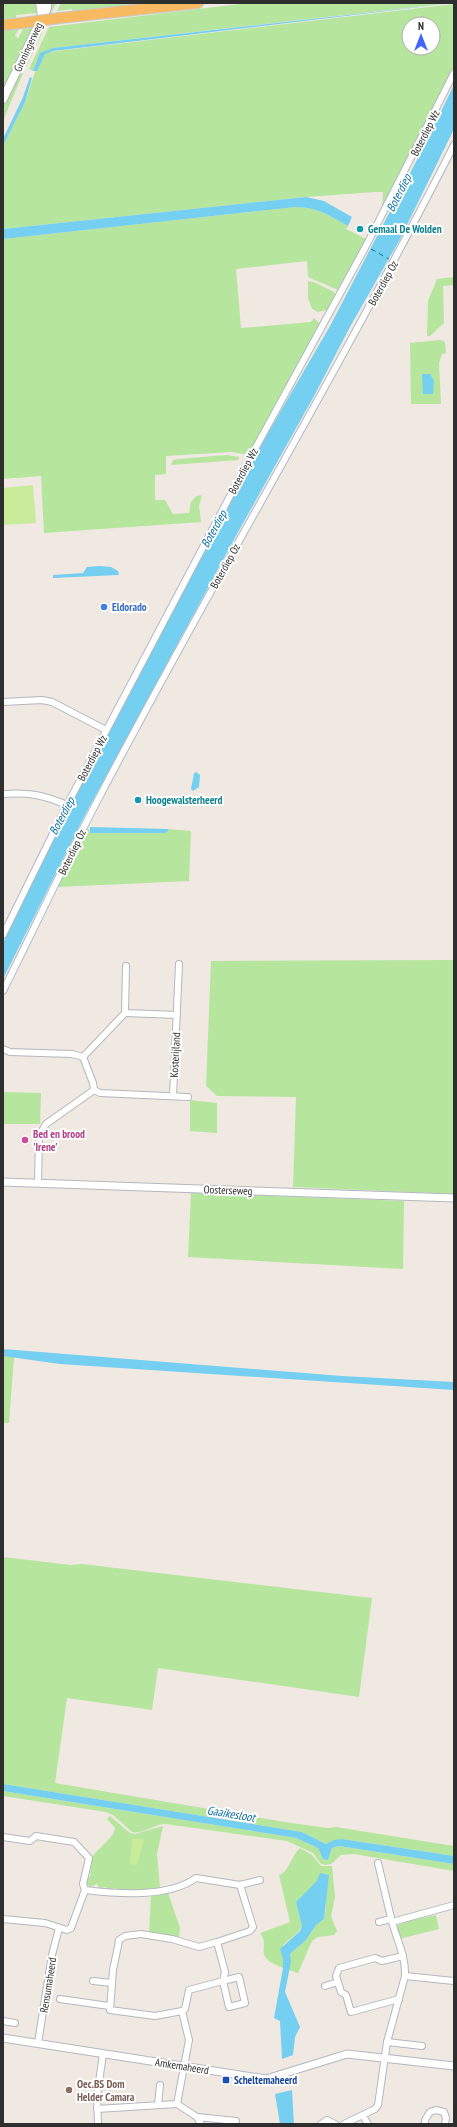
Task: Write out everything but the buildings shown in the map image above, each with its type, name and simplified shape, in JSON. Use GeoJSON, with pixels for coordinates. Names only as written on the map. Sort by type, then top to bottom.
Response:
{"type":"FeatureCollection","features":[{"type":"Feature","properties":{"kind":"highway"},"geometry":{"type":"LineString","coordinates":[[3,25],[198,3]]}},
{"type":"Feature","properties":{"kind":"main road","name":"Groningerweg"},"geometry":{"type":"LineString","coordinates":[[40,3],[42,16]]}},
{"type":"Feature","properties":{"kind":"main road","name":"Groningerweg"},"geometry":{"type":"LineString","coordinates":[[3,99],[47,3]]}},
{"type":"Feature","properties":{"kind":"street","name":"Boterdiep Wz"},"geometry":{"type":"LineString","coordinates":[[3,935],[106,730],[249,460],[366,246],[454,73]]}},
{"type":"Feature","properties":{"kind":"street","name":"Boterdiep Oz"},"geometry":{"type":"LineString","coordinates":[[3,991],[102,792],[274,476],[394,262],[454,145]]}},
{"type":"Feature","properties":{"kind":"street"},"geometry":{"type":"LineString","coordinates":[[3,702],[42,700],[52,702],[106,730]]}},
{"type":"Feature","properties":{"kind":"street"},"geometry":{"type":"LineString","coordinates":[[3,794],[24,792],[67,805]]}},
{"type":"Feature","properties":{"kind":"street","name":"Kosterijland"},"geometry":{"type":"LineString","coordinates":[[173,1096],[180,964]]}},
{"type":"Feature","properties":{"kind":"street"},"geometry":{"type":"LineString","coordinates":[[83,1057],[125,1013],[126,966]]}},
{"type":"Feature","properties":{"kind":"street"},"geometry":{"type":"LineString","coordinates":[[125,1013],[177,1015]]}},
{"type":"Feature","properties":{"kind":"street"},"geometry":{"type":"LineString","coordinates":[[3,1050],[10,1052],[72,1054],[83,1057]]}},
{"type":"Feature","properties":{"kind":"street"},"geometry":{"type":"LineString","coordinates":[[83,1057],[93,1083],[94,1090]]}},
{"type":"Feature","properties":{"kind":"street"},"geometry":{"type":"LineString","coordinates":[[94,1090],[100,1093],[188,1097]]}},
{"type":"Feature","properties":{"kind":"street"},"geometry":{"type":"LineString","coordinates":[[38,1184],[39,1136],[46,1124],[94,1090]]}},
{"type":"Feature","properties":{"kind":"street","name":"Oosterseweg"},"geometry":{"type":"LineString","coordinates":[[3,1182],[454,1198]]}},
{"type":"Feature","properties":{"kind":"street"},"geometry":{"type":"LineString","coordinates":[[3,1836],[30,1841],[36,1836],[74,1842],[89,1858],[83,1884],[85,1890],[71,1928],[67,1930],[45,1923],[3,1919]]}},
{"type":"Feature","properties":{"kind":"street"},"geometry":{"type":"LineString","coordinates":[[344,2124],[363,2116],[378,2106],[387,2042],[405,1976],[403,1956],[392,1921],[378,1863]]}},
{"type":"Feature","properties":{"kind":"street"},"geometry":{"type":"LineString","coordinates":[[85,1890],[142,1894],[190,1882],[196,1878],[240,1885],[260,1880]]}},
{"type":"Feature","properties":{"kind":"street"},"geometry":{"type":"LineString","coordinates":[[217,1942],[225,1972],[223,1982],[229,2007],[245,2002],[239,1977],[223,1982],[189,1990],[185,2009],[182,2011],[155,2016],[110,2010],[109,2006],[118,1946],[120,1940],[124,1936],[141,1934],[172,1939],[199,1947],[250,1931],[253,1927],[240,1885]]}},
{"type":"Feature","properties":{"kind":"street"},"geometry":{"type":"LineString","coordinates":[[380,1922],[392,1921],[454,1905]]}},
{"type":"Feature","properties":{"kind":"street","name":"Rensumaheerd"},"geometry":{"type":"LineString","coordinates":[[38,2043],[52,1955],[59,1928]]}},
{"type":"Feature","properties":{"kind":"street"},"geometry":{"type":"LineString","coordinates":[[399,1999],[351,2012],[346,1995],[341,1992],[336,1976],[339,1968],[375,1958],[382,1961],[403,1956]]}},
{"type":"Feature","properties":{"kind":"street"},"geometry":{"type":"LineString","coordinates":[[405,1976],[454,1981]]}},
{"type":"Feature","properties":{"kind":"street"},"geometry":{"type":"LineString","coordinates":[[93,1981],[112,1984]]}},
{"type":"Feature","properties":{"kind":"street"},"geometry":{"type":"LineString","coordinates":[[325,1986],[338,1982]]}},
{"type":"Feature","properties":{"kind":"street"},"geometry":{"type":"LineString","coordinates":[[60,1999],[109,2006]]}},
{"type":"Feature","properties":{"kind":"street"},"geometry":{"type":"LineString","coordinates":[[177,2104],[189,2040],[182,2011]]}},
{"type":"Feature","properties":{"kind":"street"},"geometry":{"type":"LineString","coordinates":[[3,2021],[15,2023]]}},
{"type":"Feature","properties":{"kind":"street","name":"Amkemaheerd"},"geometry":{"type":"LineString","coordinates":[[3,2038],[266,2079],[347,2054],[385,2057],[454,2066]]}},
{"type":"Feature","properties":{"kind":"street"},"geometry":{"type":"LineString","coordinates":[[387,2042],[422,2046]]}},
{"type":"Feature","properties":{"kind":"street"},"geometry":{"type":"LineString","coordinates":[[98,2124],[97,2096],[104,2054]]}},
{"type":"Feature","properties":{"kind":"street"},"geometry":{"type":"LineString","coordinates":[[158,2105],[160,2085]]}},
{"type":"Feature","properties":{"kind":"street"},"geometry":{"type":"LineString","coordinates":[[97,2109],[177,2104],[197,2117],[236,2121]]}},
{"type":"Feature","properties":{"kind":"street"},"geometry":{"type":"LineString","coordinates":[[425,2124],[425,2120],[430,2112],[436,2110],[444,2112],[446,2118],[444,2124]]}},
{"type":"Feature","properties":{"kind":"street"},"geometry":{"type":"LineString","coordinates":[[363,2116],[368,2124]]}},
{"type":"Feature","properties":{"kind":"street"},"geometry":{"type":"LineString","coordinates":[[197,2117],[201,2124]]}},
{"type":"Feature","properties":{"kind":"street"},"geometry":{"type":"LineString","coordinates":[[320,2124],[327,2120],[335,2124]]}},
{"type":"Feature","properties":{"kind":"green space"},"geometry":{"type":"Polygon","coordinates":[[[3,3],[37,3],[37,13],[16,15],[16,19],[3,20],[3,3]]]}},
{"type":"Feature","properties":{"kind":"green space"},"geometry":{"type":"Polygon","coordinates":[[[50,3],[56,3],[26,67],[23,65],[46,21],[50,3]]]}},
{"type":"Feature","properties":{"kind":"green space"},"geometry":{"type":"Polygon","coordinates":[[[61,3],[156,3],[73,12],[72,9],[57,11],[61,3]]]}},
{"type":"Feature","properties":{"kind":"green space"},"geometry":{"type":"Polygon","coordinates":[[[248,3],[451,3],[53,48],[38,58],[33,71],[29,69],[49,27],[248,3]]]}},
{"type":"Feature","properties":{"kind":"green space"},"geometry":{"type":"Polygon","coordinates":[[[454,4],[454,69],[382,208],[383,192],[375,192],[306,197],[3,229],[3,146],[25,102],[35,72],[45,54],[48,52],[454,4]]]}},
{"type":"Feature","properties":{"kind":"green space"},"geometry":{"type":"Polygon","coordinates":[[[33,28],[3,90],[3,30],[19,29],[15,35],[18,39],[23,29],[33,28]]]}},
{"type":"Feature","properties":{"kind":"green space"},"geometry":{"type":"Polygon","coordinates":[[[21,72],[23,73],[3,121],[3,107],[21,72]]]}},
{"type":"Feature","properties":{"kind":"green space"},"geometry":{"type":"Polygon","coordinates":[[[296,207],[317,210],[348,226],[346,229],[366,239],[338,290],[308,277],[307,261],[236,269],[241,328],[311,322],[314,318],[320,324],[249,455],[232,452],[166,456],[166,474],[155,475],[155,500],[165,500],[173,514],[189,513],[191,502],[196,496],[202,495],[199,506],[201,522],[44,533],[41,476],[3,479],[3,239],[296,207]]]}},
{"type":"Feature","properties":{"kind":"green space"},"geometry":{"type":"Polygon","coordinates":[[[454,277],[454,285],[443,286],[444,323],[430,336],[427,336],[428,301],[437,279],[454,277]]]}},
{"type":"Feature","properties":{"kind":"green space"},"geometry":{"type":"Polygon","coordinates":[[[308,281],[314,282],[334,292],[335,295],[327,310],[318,312],[312,309],[308,298],[308,281]]]}},
{"type":"Feature","properties":{"kind":"green space"},"geometry":{"type":"Polygon","coordinates":[[[441,340],[445,342],[446,353],[442,354],[439,363],[441,404],[411,404],[410,343],[441,340]]]}},
{"type":"Feature","properties":{"kind":"green space"},"geometry":{"type":"Polygon","coordinates":[[[227,455],[239,457],[238,460],[171,465],[173,460],[227,455]]]}},
{"type":"Feature","properties":{"kind":"green space"},"geometry":{"type":"Polygon","coordinates":[[[33,485],[36,523],[3,525],[3,488],[33,485]]]}},
{"type":"Feature","properties":{"kind":"green space"},"geometry":{"type":"Polygon","coordinates":[[[86,829],[89,829],[90,833],[165,833],[168,829],[191,831],[189,881],[58,887],[86,829]]]}},
{"type":"Feature","properties":{"kind":"green space"},"geometry":{"type":"Polygon","coordinates":[[[454,960],[454,1194],[293,1187],[296,1097],[217,1096],[206,1086],[211,961],[454,960]]]}},
{"type":"Feature","properties":{"kind":"green space"},"geometry":{"type":"Polygon","coordinates":[[[3,1092],[41,1093],[40,1124],[3,1124],[3,1092]]]}},
{"type":"Feature","properties":{"kind":"green space"},"geometry":{"type":"Polygon","coordinates":[[[190,1100],[217,1103],[217,1133],[190,1131],[190,1100]]]}},
{"type":"Feature","properties":{"kind":"green space"},"geometry":{"type":"Polygon","coordinates":[[[191,1193],[404,1201],[403,1269],[188,1257],[191,1193]]]}},
{"type":"Feature","properties":{"kind":"green space"},"geometry":{"type":"Polygon","coordinates":[[[3,1356],[14,1357],[9,1423],[3,1423],[3,1356]]]}},
{"type":"Feature","properties":{"kind":"green space"},"geometry":{"type":"Polygon","coordinates":[[[3,1557],[71,1565],[82,1564],[372,1598],[359,1697],[158,1668],[152,1710],[67,1698],[55,1783],[291,1823],[328,1828],[336,1827],[454,1846],[454,1856],[342,1839],[326,1844],[302,1832],[3,1784],[3,1557]]]}},
{"type":"Feature","properties":{"kind":"green space"},"geometry":{"type":"Polygon","coordinates":[[[3,1791],[296,1838],[318,1848],[323,1859],[328,1860],[332,1848],[339,1846],[454,1864],[454,1871],[354,1854],[341,1855],[331,1864],[325,1865],[320,1863],[313,1853],[287,1841],[166,1824],[162,1824],[141,1832],[132,1832],[113,1815],[106,1812],[3,1796],[3,1791]]]}},
{"type":"Feature","properties":{"kind":"green space"},"geometry":{"type":"Polygon","coordinates":[[[110,1816],[130,1833],[135,1834],[163,1826],[157,1854],[160,1887],[158,1889],[129,1891],[128,1889],[117,1890],[116,1888],[107,1890],[106,1887],[99,1888],[97,1884],[90,1887],[86,1883],[91,1874],[92,1863],[90,1862],[92,1857],[111,1837],[115,1828],[107,1819],[110,1816]]]}},
{"type":"Feature","properties":{"kind":"green space"},"geometry":{"type":"Polygon","coordinates":[[[132,1839],[144,1839],[137,1865],[130,1864],[132,1839]]]}},
{"type":"Feature","properties":{"kind":"green space"},"geometry":{"type":"Polygon","coordinates":[[[300,1848],[312,1855],[321,1866],[332,1866],[335,1897],[331,1916],[337,1931],[334,1935],[318,1937],[312,1941],[298,1973],[289,1970],[290,1954],[306,1940],[316,1925],[324,1919],[326,1905],[318,1881],[296,1902],[302,1926],[298,1932],[283,1945],[283,1968],[267,1959],[264,1955],[264,1943],[260,1933],[290,1922],[279,1875],[285,1871],[300,1848]]]}},
{"type":"Feature","properties":{"kind":"green space"},"geometry":{"type":"Polygon","coordinates":[[[168,1893],[180,1928],[179,1937],[149,1932],[151,1896],[168,1893]]]}},
{"type":"Feature","properties":{"kind":"green space"},"geometry":{"type":"Polygon","coordinates":[[[436,1915],[439,1929],[399,1939],[396,1926],[408,1921],[436,1915]]]}},
{"type":"Feature","properties":{"kind":"water"},"geometry":{"type":"Polygon","coordinates":[[[454,3],[53,51],[45,54],[37,71],[33,71],[40,53],[53,48],[454,3]]]}},
{"type":"Feature","properties":{"kind":"water"},"geometry":{"type":"Polygon","coordinates":[[[30,77],[32,78],[25,102],[3,146],[3,139],[23,97],[30,77]]]}},
{"type":"Feature","properties":{"kind":"water"},"geometry":{"type":"Polygon","coordinates":[[[454,85],[454,129],[399,241],[351,325],[314,396],[237,534],[85,815],[3,979],[3,943],[61,824],[249,466],[330,326],[420,154],[454,85]]]}},
{"type":"Feature","properties":{"kind":"water"},"geometry":{"type":"Polygon","coordinates":[[[306,197],[324,201],[352,217],[348,226],[317,210],[296,207],[3,239],[3,229],[306,197]]]}},
{"type":"Feature","properties":{"kind":"water"},"geometry":{"type":"Polygon","coordinates":[[[422,374],[430,374],[434,381],[433,394],[423,394],[422,374]]]}},
{"type":"Feature","properties":{"kind":"water"},"geometry":{"type":"Polygon","coordinates":[[[87,567],[111,567],[118,571],[119,575],[53,578],[53,575],[83,573],[87,567]]]}},
{"type":"Feature","properties":{"kind":"water"},"geometry":{"type":"Polygon","coordinates":[[[196,772],[200,775],[199,787],[193,791],[191,789],[194,773],[196,772]]]}},
{"type":"Feature","properties":{"kind":"water"},"geometry":{"type":"Polygon","coordinates":[[[90,827],[168,829],[168,831],[165,833],[90,833],[90,827]]]}},
{"type":"Feature","properties":{"kind":"water"},"geometry":{"type":"Polygon","coordinates":[[[3,1349],[342,1376],[454,1382],[454,1390],[60,1364],[3,1356],[3,1349]]]}},
{"type":"Feature","properties":{"kind":"water"},"geometry":{"type":"Polygon","coordinates":[[[3,1784],[302,1832],[326,1844],[334,1840],[342,1839],[454,1856],[454,1864],[339,1846],[332,1848],[328,1860],[323,1859],[318,1848],[296,1838],[3,1791],[3,1784]]]}},
{"type":"Feature","properties":{"kind":"water"},"geometry":{"type":"Polygon","coordinates":[[[320,1873],[329,1875],[324,1919],[316,1925],[306,1940],[290,1954],[291,1962],[285,1992],[300,2027],[295,2037],[293,2055],[282,2059],[280,2021],[274,2018],[283,1968],[283,1959],[280,1949],[300,1931],[302,1926],[296,1902],[317,1881],[320,1873]]]}},
{"type":"Feature","properties":{"kind":"water"},"geometry":{"type":"Polygon","coordinates":[[[292,2090],[294,2124],[280,2124],[275,2094],[292,2090]]]}},
{"type":"Feature","properties":{"kind":"ferry route"},"geometry":{"type":"LineString","coordinates":[[371,249],[389,259]]}},
{"type":"Feature","properties":{"kind":"place","name":"Gemaal De Wolden"},"geometry":{"type":"Point","coordinates":[360,229]}},
{"type":"Feature","properties":{"kind":"place","name":"Eldorado"},"geometry":{"type":"Point","coordinates":[104,607]}},
{"type":"Feature","properties":{"kind":"place","name":"Hoogewalsterheerd"},"geometry":{"type":"Point","coordinates":[138,800]}},
{"type":"Feature","properties":{"kind":"place","name":"Bed en brood 'Irene'"},"geometry":{"type":"Point","coordinates":[25,1140]}},
{"type":"Feature","properties":{"kind":"place","name":"Scheltemaheerd"},"geometry":{"type":"Point","coordinates":[226,2080]}},
{"type":"Feature","properties":{"kind":"place","name":"Oec.BS Dom Helder Camara"},"geometry":{"type":"Point","coordinates":[69,2090]}},
{"type":"Feature","properties":{"kind":"water label","name":"Boterdiep"},"geometry":{"type":"Point","coordinates":[399,193]}},
{"type":"Feature","properties":{"kind":"water label","name":"Boterdiep"},"geometry":{"type":"Point","coordinates":[214,529]}},
{"type":"Feature","properties":{"kind":"water label","name":"Boterdiep"},"geometry":{"type":"Point","coordinates":[62,816]}},
{"type":"Feature","properties":{"kind":"water label","name":"Gaaikesloot"},"geometry":{"type":"Point","coordinates":[231,1814]}}]}
